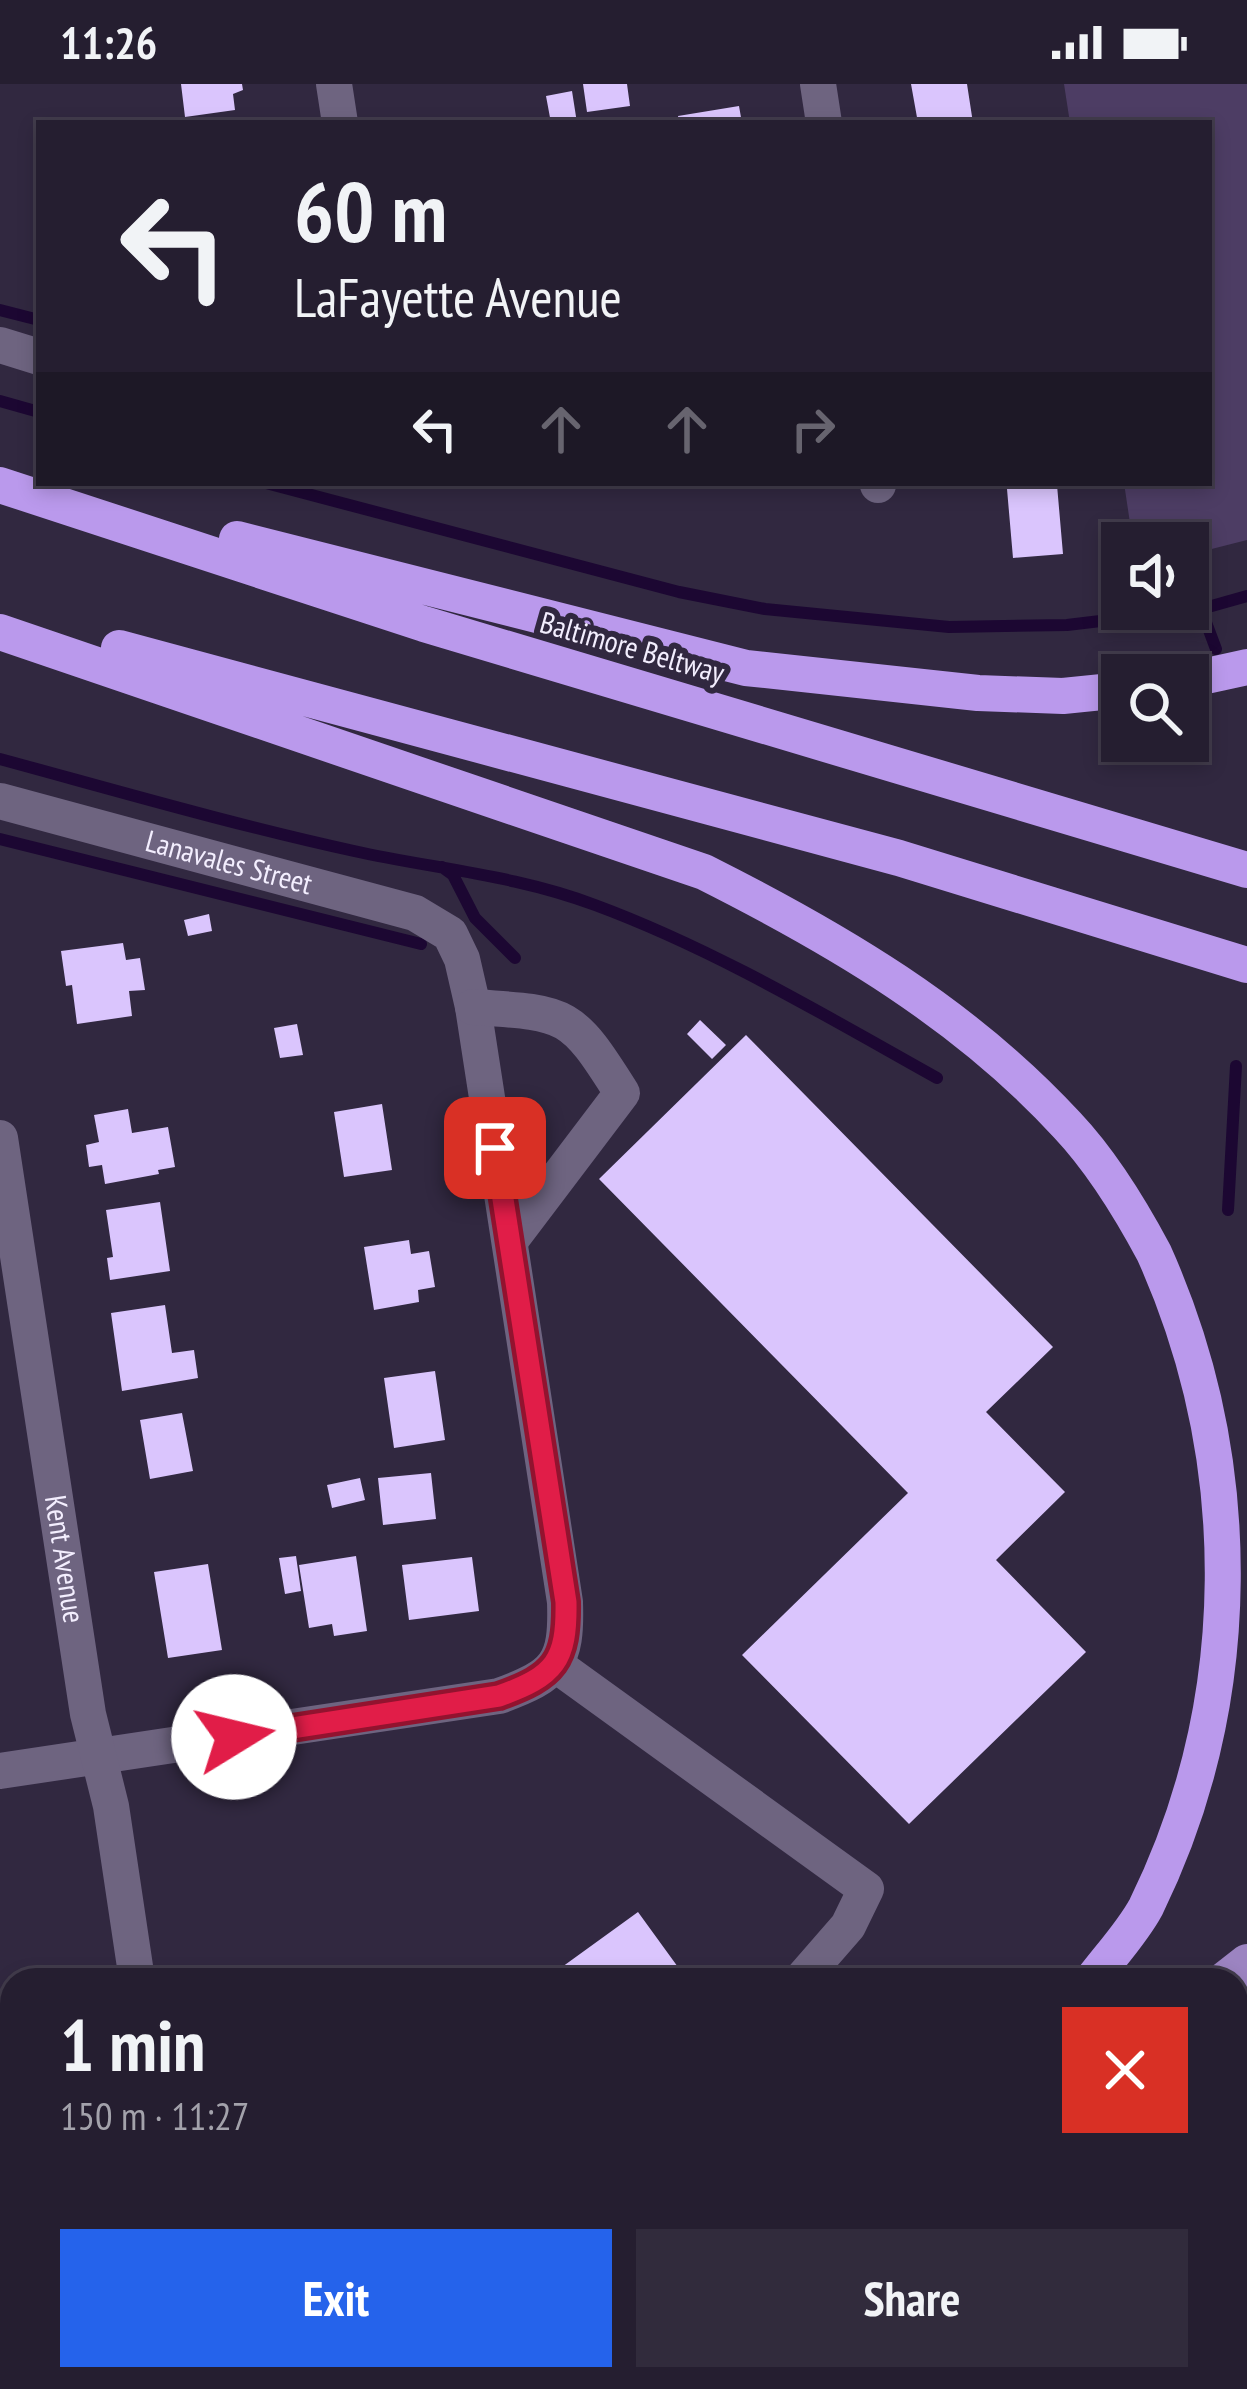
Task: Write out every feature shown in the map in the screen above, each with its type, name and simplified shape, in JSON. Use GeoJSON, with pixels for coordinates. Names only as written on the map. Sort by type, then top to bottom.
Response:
{"type":"FeatureCollection","features":[{"type":"Feature","properties":{"kind":"highway"},"geometry":{"type":"LineString","coordinates":[[0,482],[746,668],[978,693],[1101,692]]}},
{"type":"Feature","properties":{"kind":"highway","name":"Baltimore Beltway"},"geometry":{"type":"LineString","coordinates":[[0,482],[424,624],[1247,870]]}},
{"type":"Feature","properties":{"kind":"highway"},"geometry":{"type":"LineString","coordinates":[[0,616],[899,858],[1247,965]]}},
{"type":"Feature","properties":{"kind":"highway"},"geometry":{"type":"LineString","coordinates":[[0,632],[704,872],[806,923],[892,976],[982,1044],[1069,1126],[1132,1212],[1185,1312],[1214,1401],[1232,1512],[1235,1599],[1221,1697],[1193,1799],[1145,1910],[1101,1968]]}},
{"type":"Feature","properties":{"kind":"highway"},"geometry":{"type":"LineString","coordinates":[[1209,675],[1247,667]]}},
{"type":"Feature","properties":{"kind":"street"},"geometry":{"type":"LineString","coordinates":[[334,84],[340,120]]}},
{"type":"Feature","properties":{"kind":"street"},"geometry":{"type":"LineString","coordinates":[[818,84],[824,120]]}},
{"type":"Feature","properties":{"kind":"street"},"geometry":{"type":"LineString","coordinates":[[0,345],[36,356]]}},
{"type":"Feature","properties":{"kind":"street","name":"Lanavales Street"},"geometry":{"type":"LineString","coordinates":[[0,801],[415,913],[450,934],[462,959],[473,1007]]}},
{"type":"Feature","properties":{"kind":"street"},"geometry":{"type":"LineString","coordinates":[[0,1772],[499,1696],[531,1684],[556,1665],[566,1640],[566,1602],[509,1241],[473,1007],[548,1012],[586,1037],[622,1093],[509,1241]]}},
{"type":"Feature","properties":{"kind":"street","name":"Kent Avenue"},"geometry":{"type":"LineString","coordinates":[[0,1138],[88,1714],[111,1806],[135,1968]]}},
{"type":"Feature","properties":{"kind":"street"},"geometry":{"type":"LineString","coordinates":[[556,1665],[866,1889],[848,1926],[811,1968]]}},
{"type":"Feature","properties":{"kind":"shaded area"},"geometry":{"type":"Polygon","coordinates":[[[1064,84],[1247,84],[1247,540],[1209,550],[1209,522],[1130,522],[1124,486],[1212,486],[1212,120],[1070,120],[1064,84]]]}},
{"type":"Feature","properties":{"kind":"building"},"geometry":{"type":"Polygon","coordinates":[[[181,84],[242,84],[243,90],[233,94],[235,110],[185,117],[181,84]]]}},
{"type":"Feature","properties":{"kind":"building"},"geometry":{"type":"Polygon","coordinates":[[[583,84],[627,84],[630,106],[587,112],[583,84]]]}},
{"type":"Feature","properties":{"kind":"building"},"geometry":{"type":"Polygon","coordinates":[[[911,84],[967,84],[973,120],[917,120],[911,84]]]}},
{"type":"Feature","properties":{"kind":"building"},"geometry":{"type":"Polygon","coordinates":[[[572,91],[577,120],[550,120],[546,96],[572,91]]]}},
{"type":"Feature","properties":{"kind":"building"},"geometry":{"type":"Polygon","coordinates":[[[739,106],[741,120],[679,120],[678,116],[739,106]]]}},
{"type":"Feature","properties":{"kind":"building"},"geometry":{"type":"Polygon","coordinates":[[[1057,486],[1063,554],[1013,558],[1007,489],[1057,486]]]}},
{"type":"Feature","properties":{"kind":"building"},"geometry":{"type":"Polygon","coordinates":[[[209,914],[212,931],[188,936],[184,920],[209,914]]]}},
{"type":"Feature","properties":{"kind":"building"},"geometry":{"type":"Polygon","coordinates":[[[123,943],[126,960],[140,958],[145,990],[129,991],[132,1016],[77,1024],[61,951],[123,943]]]}},
{"type":"Feature","properties":{"kind":"building"},"geometry":{"type":"Polygon","coordinates":[[[700,1020],[726,1045],[712,1059],[687,1034],[700,1020]]]}},
{"type":"Feature","properties":{"kind":"building"},"geometry":{"type":"Polygon","coordinates":[[[297,1024],[303,1055],[280,1058],[274,1028],[297,1024]]]}},
{"type":"Feature","properties":{"kind":"building"},"geometry":{"type":"Polygon","coordinates":[[[746,1035],[1053,1347],[986,1412],[1065,1492],[996,1560],[1086,1652],[909,1824],[742,1655],[908,1493],[599,1179],[746,1035]]]}},
{"type":"Feature","properties":{"kind":"building"},"geometry":{"type":"Polygon","coordinates":[[[382,1104],[392,1170],[344,1177],[334,1112],[382,1104]]]}},
{"type":"Feature","properties":{"kind":"building"},"geometry":{"type":"Polygon","coordinates":[[[128,1109],[132,1133],[168,1127],[175,1167],[105,1184],[102,1165],[89,1167],[86,1145],[99,1142],[94,1115],[128,1109]]]}},
{"type":"Feature","properties":{"kind":"building"},"geometry":{"type":"Polygon","coordinates":[[[160,1202],[170,1271],[110,1280],[107,1258],[113,1257],[106,1210],[160,1202]]]}},
{"type":"Feature","properties":{"kind":"building"},"geometry":{"type":"Polygon","coordinates":[[[409,1240],[411,1254],[429,1251],[435,1287],[418,1290],[419,1302],[374,1310],[364,1247],[409,1240]]]}},
{"type":"Feature","properties":{"kind":"building"},"geometry":{"type":"Polygon","coordinates":[[[165,1305],[172,1353],[194,1350],[198,1378],[122,1391],[111,1313],[165,1305]]]}},
{"type":"Feature","properties":{"kind":"building"},"geometry":{"type":"Polygon","coordinates":[[[435,1371],[445,1440],[394,1448],[384,1378],[435,1371]]]}},
{"type":"Feature","properties":{"kind":"building"},"geometry":{"type":"Polygon","coordinates":[[[182,1413],[193,1471],[150,1479],[140,1420],[182,1413]]]}},
{"type":"Feature","properties":{"kind":"building"},"geometry":{"type":"Polygon","coordinates":[[[431,1473],[436,1519],[383,1525],[378,1478],[431,1473]]]}},
{"type":"Feature","properties":{"kind":"building"},"geometry":{"type":"Polygon","coordinates":[[[360,1478],[365,1500],[332,1508],[327,1485],[360,1478]]]}},
{"type":"Feature","properties":{"kind":"building"},"geometry":{"type":"Polygon","coordinates":[[[296,1556],[301,1591],[285,1594],[279,1558],[296,1556]]]}},
{"type":"Feature","properties":{"kind":"building"},"geometry":{"type":"Polygon","coordinates":[[[356,1556],[367,1631],[334,1636],[332,1624],[309,1628],[299,1565],[356,1556]]]}},
{"type":"Feature","properties":{"kind":"building"},"geometry":{"type":"Polygon","coordinates":[[[472,1557],[479,1611],[409,1620],[402,1565],[472,1557]]]}},
{"type":"Feature","properties":{"kind":"building"},"geometry":{"type":"Polygon","coordinates":[[[208,1564],[222,1650],[168,1658],[154,1572],[208,1564]]]}},
{"type":"Feature","properties":{"kind":"building"},"geometry":{"type":"Polygon","coordinates":[[[638,1912],[679,1968],[561,1968],[638,1912]]]}},
{"type":"Feature","properties":{"kind":"waterway"},"geometry":{"type":"LineString","coordinates":[[0,310],[36,319]]}},
{"type":"Feature","properties":{"kind":"waterway"},"geometry":{"type":"LineString","coordinates":[[0,401],[36,411]]}},
{"type":"Feature","properties":{"kind":"waterway"},"geometry":{"type":"LineString","coordinates":[[277,486],[679,592],[765,609],[949,627],[1067,625],[1201,609],[1247,596]]}},
{"type":"Feature","properties":{"kind":"waterway"},"geometry":{"type":"LineString","coordinates":[[1209,630],[1216,649]]}},
{"type":"Feature","properties":{"kind":"waterway"},"geometry":{"type":"LineString","coordinates":[[0,759],[309,841],[565,895],[726,963],[937,1078]]}},
{"type":"Feature","properties":{"kind":"waterway"},"geometry":{"type":"LineString","coordinates":[[0,839],[421,944]]}},
{"type":"Feature","properties":{"kind":"waterway"},"geometry":{"type":"LineString","coordinates":[[442,867],[453,875],[475,918],[515,958]]}},
{"type":"Feature","properties":{"kind":"waterway"},"geometry":{"type":"LineString","coordinates":[[1228,1210],[1236,1066]]}},
{"type":"Feature","properties":{"kind":"route"},"geometry":{"type":"LineString","coordinates":[[234,1737],[499,1696],[531,1684],[556,1665],[566,1640],[566,1602],[495,1148]]}}]}
